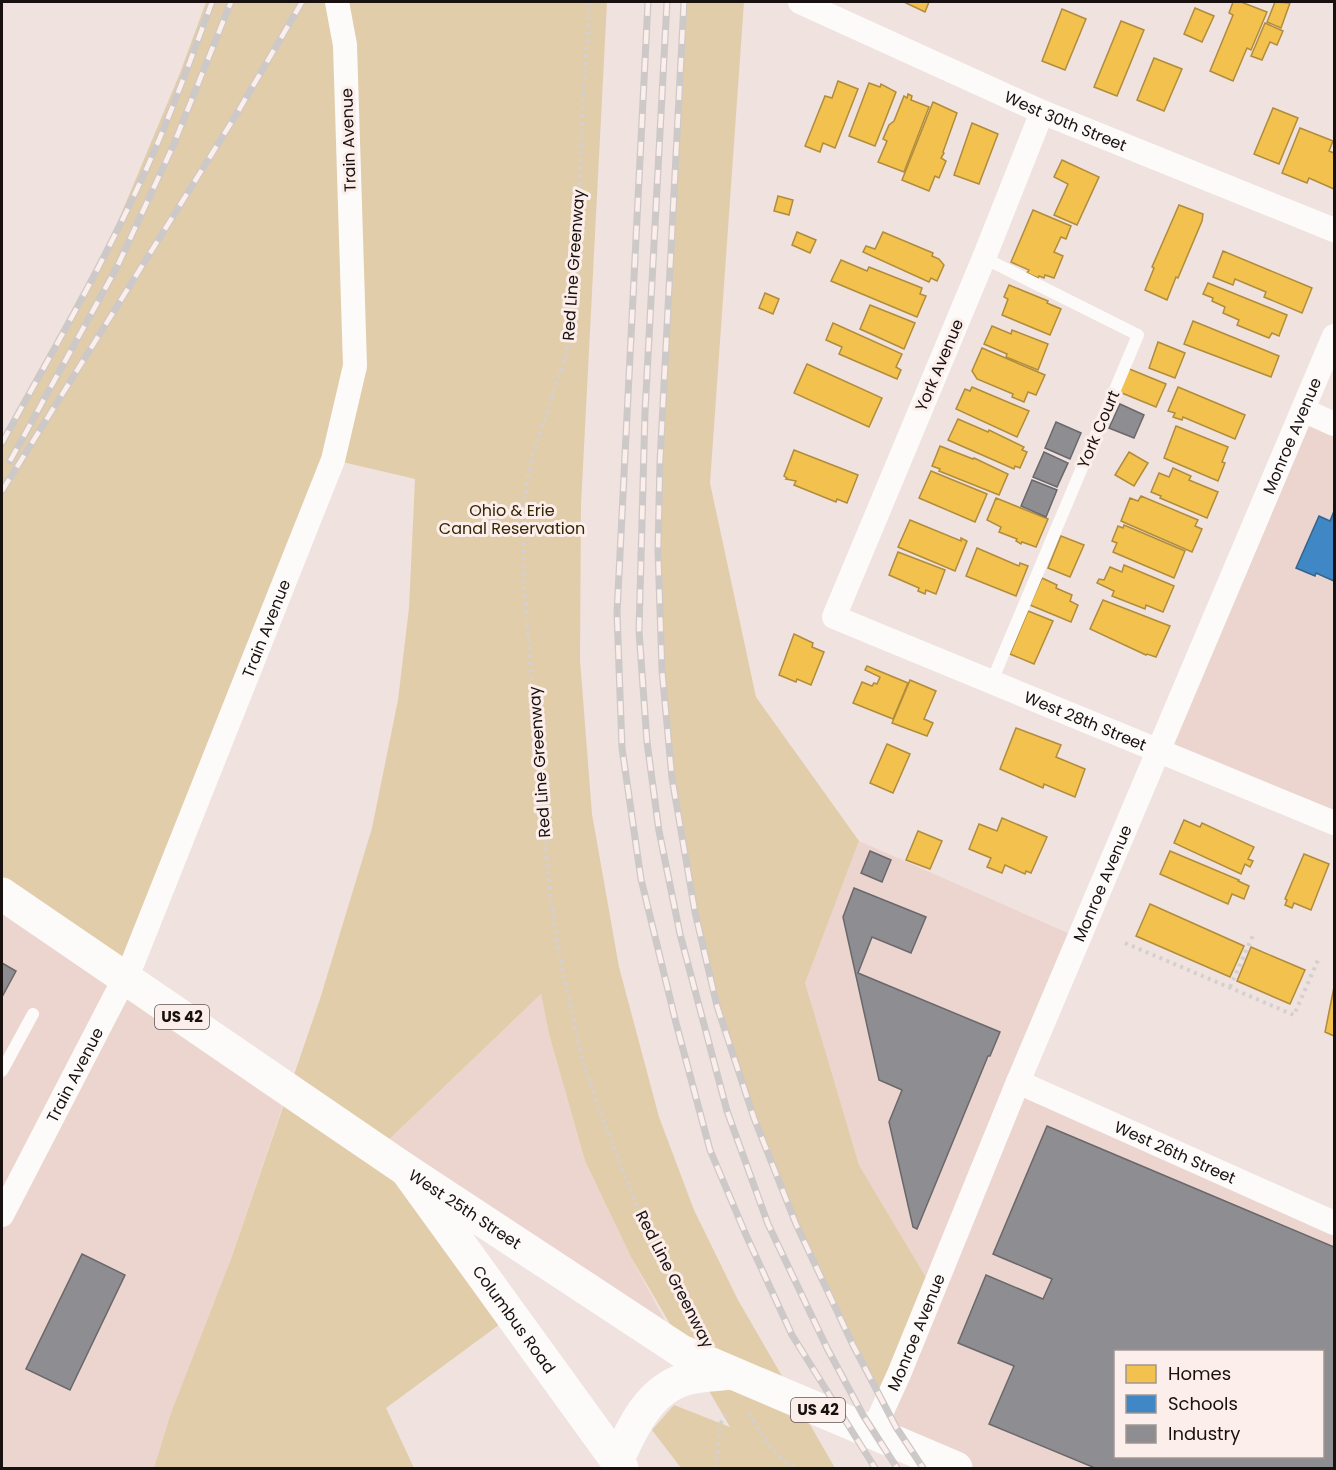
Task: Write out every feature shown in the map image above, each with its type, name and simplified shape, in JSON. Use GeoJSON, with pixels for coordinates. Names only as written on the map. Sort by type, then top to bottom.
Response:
{"type":"FeatureCollection","features":[{"type":"Feature","properties":{"kind":"main road","name":"West 25th Street"},"geometry":{"type":"LineString","coordinates":[[2,894],[406,1170],[690,1340],[732,1373],[956,1468]]}},
{"type":"Feature","properties":{"kind":"main road","name":"Columbus Road"},"geometry":{"type":"LineString","coordinates":[[406,1170],[619,1465]]}},
{"type":"Feature","properties":{"kind":"main road"},"geometry":{"type":"LineString","coordinates":[[619,1465],[634,1425],[646,1406],[672,1385],[687,1379],[732,1373]]}},
{"type":"Feature","properties":{"kind":"street","name":"Train Avenue"},"geometry":{"type":"LineString","coordinates":[[2,1212],[133,962],[333,460],[355,366],[345,45],[337,2]]}},
{"type":"Feature","properties":{"kind":"street","name":"West 30th Street"},"geometry":{"type":"LineString","coordinates":[[800,2],[1042,112],[1335,230]]}},
{"type":"Feature","properties":{"kind":"street","name":"York Avenue"},"geometry":{"type":"LineString","coordinates":[[834,617],[984,258],[1042,112]]}},
{"type":"Feature","properties":{"kind":"street","name":"Monroe Avenue"},"geometry":{"type":"LineString","coordinates":[[872,1432],[899,1374],[1018,1082],[1335,336]]}},
{"type":"Feature","properties":{"kind":"street"},"geometry":{"type":"LineString","coordinates":[[1303,410],[1335,424]]}},
{"type":"Feature","properties":{"kind":"street","name":"West 28th Street"},"geometry":{"type":"LineString","coordinates":[[834,617],[1335,823]]}},
{"type":"Feature","properties":{"kind":"street","name":"West 26th Street"},"geometry":{"type":"LineString","coordinates":[[1018,1082],[1335,1223]]}},
{"type":"Feature","properties":{"kind":"lane","name":"York Court"},"geometry":{"type":"LineString","coordinates":[[984,258],[1138,335],[992,681]]}},
{"type":"Feature","properties":{"kind":"lane"},"geometry":{"type":"LineString","coordinates":[[2,1071],[33,1014]]}},
{"type":"Feature","properties":{"kind":"path","name":"Red Line Greenway"},"geometry":{"type":"LineString","coordinates":[[590,2],[575,288],[567,351],[531,457],[524,500],[523,574],[548,874],[557,944],[582,1059],[609,1136],[690,1340]]}},
{"type":"Feature","properties":{"kind":"path"},"geometry":{"type":"LineString","coordinates":[[1230,987],[1254,933]]}},
{"type":"Feature","properties":{"kind":"path"},"geometry":{"type":"LineString","coordinates":[[1125,943],[1294,1015],[1318,960]]}},
{"type":"Feature","properties":{"kind":"path"},"geometry":{"type":"LineString","coordinates":[[748,1411],[766,1441],[783,1461],[797,1468]]}},
{"type":"Feature","properties":{"kind":"path"},"geometry":{"type":"LineString","coordinates":[[716,1468],[720,1424],[729,1412]]}},
{"type":"Feature","properties":{"kind":"shaded area"},"geometry":{"type":"Polygon","coordinates":[[[1303,410],[1334,424],[1334,823],[1160,751],[1303,410]]]}},
{"type":"Feature","properties":{"kind":"shaded area"},"geometry":{"type":"Polygon","coordinates":[[[859,841],[1079,938],[1022,1080],[1334,1218],[1334,1468],[956,1468],[872,1433],[933,1289],[859,1165],[804,983],[859,841]]]}},
{"type":"Feature","properties":{"kind":"shaded area"},"geometry":{"type":"Polygon","coordinates":[[[2,894],[288,1090],[157,1468],[2,1468],[2,894]]]}},
{"type":"Feature","properties":{"kind":"shaded area"},"geometry":{"type":"Polygon","coordinates":[[[541,994],[549,1034],[585,1161],[631,1257],[681,1351],[378,1150],[541,994]]]}},
{"type":"Feature","properties":{"kind":"green space","name":"Ohio & Erie Canal Reservation"},"geometry":{"type":"Polygon","coordinates":[[[206,2],[607,2],[581,505],[580,660],[592,814],[619,967],[659,1117],[694,1210],[738,1300],[835,1468],[681,1468],[652,1430],[674,1405],[730,1427],[631,1257],[585,1161],[549,1034],[541,994],[378,1150],[511,1316],[386,1408],[414,1468],[154,1468],[171,1413],[231,1259],[320,999],[372,828],[398,700],[409,608],[415,479],[334,460],[133,962],[2,894],[2,443],[104,255],[180,73],[206,2]]]}},
{"type":"Feature","properties":{"kind":"green space"},"geometry":{"type":"Polygon","coordinates":[[[684,2],[744,2],[710,483],[756,697],[859,841],[805,983],[859,1165],[933,1289],[884,1405],[796,1224],[754,1118],[717,1006],[695,912],[672,778],[662,670],[658,550],[660,462],[684,2]]]}},
{"type":"Feature","properties":{"kind":"building: Homes"},"geometry":{"type":"Polygon","coordinates":[[[904,2],[929,2],[925,12],[904,2]]]}},
{"type":"Feature","properties":{"kind":"building: Homes"},"geometry":{"type":"Polygon","coordinates":[[[1233,2],[1241,2],[1267,12],[1251,50],[1247,48],[1233,81],[1210,71],[1233,15],[1229,13],[1233,2]]]}},
{"type":"Feature","properties":{"kind":"building: Homes"},"geometry":{"type":"Polygon","coordinates":[[[1275,2],[1290,3],[1281,28],[1267,22],[1275,2]]]}},
{"type":"Feature","properties":{"kind":"building: Homes"},"geometry":{"type":"Polygon","coordinates":[[[1195,8],[1214,16],[1202,42],[1184,34],[1195,8]]]}},
{"type":"Feature","properties":{"kind":"building: Homes"},"geometry":{"type":"Polygon","coordinates":[[[1062,9],[1086,19],[1065,70],[1042,61],[1062,9]]]}},
{"type":"Feature","properties":{"kind":"building: Homes"},"geometry":{"type":"Polygon","coordinates":[[[1121,21],[1144,30],[1117,96],[1094,87],[1121,21]]]}},
{"type":"Feature","properties":{"kind":"building: Homes"},"geometry":{"type":"Polygon","coordinates":[[[1265,23],[1283,31],[1277,45],[1270,42],[1262,60],[1251,56],[1265,23]]]}},
{"type":"Feature","properties":{"kind":"building: Homes"},"geometry":{"type":"Polygon","coordinates":[[[1154,58],[1182,69],[1164,111],[1137,100],[1154,58]]]}},
{"type":"Feature","properties":{"kind":"building: Homes"},"geometry":{"type":"Polygon","coordinates":[[[838,81],[858,89],[835,148],[823,143],[820,152],[805,146],[825,96],[832,98],[838,81]]]}},
{"type":"Feature","properties":{"kind":"building: Homes"},"geometry":{"type":"Polygon","coordinates":[[[869,83],[880,87],[881,84],[896,92],[875,146],[849,136],[869,83]]]}},
{"type":"Feature","properties":{"kind":"building: Homes"},"geometry":{"type":"Polygon","coordinates":[[[908,94],[912,96],[911,100],[929,107],[904,172],[878,162],[887,141],[883,139],[889,125],[894,121],[904,96],[907,98],[908,94]]]}},
{"type":"Feature","properties":{"kind":"building: Homes"},"geometry":{"type":"Polygon","coordinates":[[[933,102],[957,113],[941,158],[946,161],[939,178],[935,176],[929,191],[902,180],[933,102]]]}},
{"type":"Feature","properties":{"kind":"building: Homes"},"geometry":{"type":"Polygon","coordinates":[[[1273,108],[1298,118],[1279,164],[1254,154],[1273,108]]]}},
{"type":"Feature","properties":{"kind":"building: Homes"},"geometry":{"type":"Polygon","coordinates":[[[972,123],[998,134],[979,184],[954,175],[972,123]]]}},
{"type":"Feature","properties":{"kind":"building: Homes"},"geometry":{"type":"Polygon","coordinates":[[[1300,128],[1333,141],[1329,151],[1334,153],[1334,189],[1309,178],[1307,183],[1282,173],[1300,128]]]}},
{"type":"Feature","properties":{"kind":"building: Homes"},"geometry":{"type":"Polygon","coordinates":[[[1062,160],[1099,177],[1077,225],[1054,215],[1068,184],[1054,177],[1062,160]]]}},
{"type":"Feature","properties":{"kind":"building: Homes"},"geometry":{"type":"Polygon","coordinates":[[[778,196],[793,200],[789,215],[774,211],[778,196]]]}},
{"type":"Feature","properties":{"kind":"building: Homes"},"geometry":{"type":"Polygon","coordinates":[[[1179,205],[1203,214],[1167,300],[1145,290],[1154,268],[1152,267],[1179,205]]]}},
{"type":"Feature","properties":{"kind":"building: Homes"},"geometry":{"type":"Polygon","coordinates":[[[1033,210],[1071,226],[1066,239],[1061,237],[1054,252],[1063,256],[1054,278],[1045,275],[1044,278],[1039,276],[1038,278],[1027,273],[1029,270],[1011,262],[1033,210]]]}},
{"type":"Feature","properties":{"kind":"building: Homes"},"geometry":{"type":"Polygon","coordinates":[[[797,232],[816,240],[810,253],[792,245],[797,232]]]}},
{"type":"Feature","properties":{"kind":"building: Homes"},"geometry":{"type":"Polygon","coordinates":[[[883,232],[933,253],[932,256],[944,265],[937,281],[931,278],[929,282],[863,252],[866,246],[875,249],[883,232]]]}},
{"type":"Feature","properties":{"kind":"building: Homes"},"geometry":{"type":"Polygon","coordinates":[[[1223,251],[1312,288],[1302,313],[1264,297],[1266,292],[1235,279],[1233,285],[1213,277],[1223,251]]]}},
{"type":"Feature","properties":{"kind":"building: Homes"},"geometry":{"type":"Polygon","coordinates":[[[841,260],[867,271],[869,267],[922,288],[920,294],[926,296],[917,317],[831,281],[841,260]]]}},
{"type":"Feature","properties":{"kind":"building: Homes"},"geometry":{"type":"Polygon","coordinates":[[[1208,283],[1287,315],[1279,336],[1272,333],[1269,338],[1237,325],[1239,320],[1223,313],[1225,307],[1203,294],[1208,283]]]}},
{"type":"Feature","properties":{"kind":"building: Homes"},"geometry":{"type":"Polygon","coordinates":[[[1009,285],[1048,301],[1047,303],[1061,309],[1050,335],[1002,315],[1008,299],[1004,297],[1009,285]]]}},
{"type":"Feature","properties":{"kind":"building: Homes"},"geometry":{"type":"Polygon","coordinates":[[[765,293],[779,299],[773,314],[759,308],[765,293]]]}},
{"type":"Feature","properties":{"kind":"building: Homes"},"geometry":{"type":"Polygon","coordinates":[[[870,305],[915,323],[904,349],[860,329],[870,305]]]}},
{"type":"Feature","properties":{"kind":"building: Homes"},"geometry":{"type":"Polygon","coordinates":[[[1193,321],[1279,356],[1271,377],[1184,344],[1193,321]]]}},
{"type":"Feature","properties":{"kind":"building: Homes"},"geometry":{"type":"Polygon","coordinates":[[[833,323],[902,354],[896,367],[901,370],[897,379],[839,354],[842,347],[826,340],[833,323]]]}},
{"type":"Feature","properties":{"kind":"building: Homes"},"geometry":{"type":"Polygon","coordinates":[[[992,326],[1011,334],[1012,330],[1048,344],[1038,370],[1006,357],[1007,354],[984,344],[992,326]]]}},
{"type":"Feature","properties":{"kind":"building: Homes"},"geometry":{"type":"Polygon","coordinates":[[[1158,342],[1185,353],[1175,378],[1149,368],[1158,342]]]}},
{"type":"Feature","properties":{"kind":"building: Homes"},"geometry":{"type":"Polygon","coordinates":[[[982,348],[1045,375],[1036,395],[1028,392],[1024,402],[1012,397],[1013,394],[977,379],[972,371],[982,348]]]}},
{"type":"Feature","properties":{"kind":"building: Homes"},"geometry":{"type":"Polygon","coordinates":[[[807,364],[882,398],[869,427],[794,393],[807,364]]]}},
{"type":"Feature","properties":{"kind":"building: Homes"},"geometry":{"type":"Polygon","coordinates":[[[1127,368],[1166,384],[1156,407],[1117,391],[1127,368]]]}},
{"type":"Feature","properties":{"kind":"building: Homes"},"geometry":{"type":"Polygon","coordinates":[[[972,387],[1029,411],[1017,437],[956,409],[965,389],[970,391],[972,387]]]}},
{"type":"Feature","properties":{"kind":"building: Homes"},"geometry":{"type":"Polygon","coordinates":[[[1178,387],[1245,415],[1235,439],[1183,417],[1182,420],[1173,417],[1175,413],[1168,411],[1178,387]]]}},
{"type":"Feature","properties":{"kind":"building: Homes"},"geometry":{"type":"Polygon","coordinates":[[[958,419],[988,432],[989,430],[1024,447],[1022,450],[1027,452],[1020,468],[1015,466],[1014,469],[948,440],[958,419]]]}},
{"type":"Feature","properties":{"kind":"building: Homes"},"geometry":{"type":"Polygon","coordinates":[[[1176,426],[1228,447],[1218,481],[1164,458],[1176,426]]]}},
{"type":"Feature","properties":{"kind":"building: Homes"},"geometry":{"type":"Polygon","coordinates":[[[940,446],[974,458],[1008,474],[999,495],[939,471],[940,469],[932,466],[940,446]]]}},
{"type":"Feature","properties":{"kind":"building: Homes"},"geometry":{"type":"Polygon","coordinates":[[[794,450],[858,475],[847,503],[837,499],[836,502],[794,485],[796,481],[786,479],[784,476],[794,450]]]}},
{"type":"Feature","properties":{"kind":"building: Homes"},"geometry":{"type":"Polygon","coordinates":[[[1129,452],[1148,463],[1134,486],[1115,475],[1129,452]]]}},
{"type":"Feature","properties":{"kind":"building: Homes"},"geometry":{"type":"Polygon","coordinates":[[[1173,468],[1191,476],[1189,480],[1218,492],[1207,518],[1151,492],[1159,473],[1169,477],[1173,468]]]}},
{"type":"Feature","properties":{"kind":"building: Homes"},"geometry":{"type":"Polygon","coordinates":[[[931,471],[987,494],[975,522],[919,498],[931,471]]]}},
{"type":"Feature","properties":{"kind":"building: Homes"},"geometry":{"type":"Polygon","coordinates":[[[1141,496],[1198,520],[1195,526],[1202,529],[1192,552],[1121,521],[1130,498],[1138,501],[1141,496]]]}},
{"type":"Feature","properties":{"kind":"building: Homes"},"geometry":{"type":"Polygon","coordinates":[[[996,498],[1048,519],[1036,547],[1022,542],[1021,544],[1016,541],[1017,539],[999,532],[1001,527],[987,520],[996,498]]]}},
{"type":"Feature","properties":{"kind":"building: Homes"},"geometry":{"type":"Polygon","coordinates":[[[910,520],[961,541],[961,538],[967,541],[955,571],[898,547],[910,520]]]}},
{"type":"Feature","properties":{"kind":"building: Homes"},"geometry":{"type":"Polygon","coordinates":[[[1124,525],[1185,551],[1174,578],[1113,552],[1117,543],[1112,541],[1118,526],[1123,528],[1124,525]]]}},
{"type":"Feature","properties":{"kind":"building: Homes"},"geometry":{"type":"Polygon","coordinates":[[[1061,536],[1084,545],[1070,577],[1048,568],[1061,536]]]}},
{"type":"Feature","properties":{"kind":"building: Homes"},"geometry":{"type":"Polygon","coordinates":[[[977,548],[1019,566],[1020,563],[1028,566],[1016,596],[966,576],[977,548]]]}},
{"type":"Feature","properties":{"kind":"building: Homes"},"geometry":{"type":"Polygon","coordinates":[[[898,552],[945,570],[936,594],[926,590],[925,594],[918,591],[919,588],[889,575],[898,552]]]}},
{"type":"Feature","properties":{"kind":"building: Homes"},"geometry":{"type":"Polygon","coordinates":[[[1124,565],[1174,586],[1163,612],[1146,605],[1145,609],[1112,596],[1114,591],[1097,583],[1099,579],[1104,580],[1110,567],[1122,572],[1124,565]]]}},
{"type":"Feature","properties":{"kind":"building: Homes"},"geometry":{"type":"Polygon","coordinates":[[[1042,578],[1072,595],[1070,601],[1078,605],[1071,622],[1030,605],[1042,578]]]}},
{"type":"Feature","properties":{"kind":"building: Homes"},"geometry":{"type":"Polygon","coordinates":[[[1103,600],[1170,626],[1156,657],[1146,655],[1090,629],[1103,600]]]}},
{"type":"Feature","properties":{"kind":"building: Homes"},"geometry":{"type":"Polygon","coordinates":[[[1028,611],[1053,621],[1034,664],[1010,654],[1028,611]]]}},
{"type":"Feature","properties":{"kind":"building: Homes"},"geometry":{"type":"Polygon","coordinates":[[[794,634],[813,643],[812,647],[824,652],[811,685],[779,675],[794,634]]]}},
{"type":"Feature","properties":{"kind":"building: Homes"},"geometry":{"type":"Polygon","coordinates":[[[867,666],[908,683],[893,719],[853,703],[862,682],[872,686],[874,683],[877,684],[880,677],[865,670],[867,666]]]}},
{"type":"Feature","properties":{"kind":"building: Homes"},"geometry":{"type":"Polygon","coordinates":[[[910,680],[936,691],[924,719],[933,723],[927,736],[892,723],[910,680]]]}},
{"type":"Feature","properties":{"kind":"building: Homes"},"geometry":{"type":"Polygon","coordinates":[[[1016,728],[1061,745],[1056,757],[1085,769],[1075,797],[1044,784],[1043,788],[1000,769],[1016,728]]]}},
{"type":"Feature","properties":{"kind":"building: Homes"},"geometry":{"type":"Polygon","coordinates":[[[887,744],[910,754],[893,793],[870,783],[887,744]]]}},
{"type":"Feature","properties":{"kind":"building: Homes"},"geometry":{"type":"Polygon","coordinates":[[[1002,818],[1047,837],[1031,873],[1026,871],[1025,874],[1005,865],[1002,873],[987,867],[991,858],[969,849],[979,824],[997,831],[1002,818]]]}},
{"type":"Feature","properties":{"kind":"building: Homes"},"geometry":{"type":"Polygon","coordinates":[[[1184,820],[1200,827],[1202,823],[1254,847],[1248,859],[1253,861],[1250,867],[1245,864],[1241,874],[1174,843],[1184,820]]]}},
{"type":"Feature","properties":{"kind":"building: Homes"},"geometry":{"type":"Polygon","coordinates":[[[918,831],[942,841],[930,869],[906,860],[918,831]]]}},
{"type":"Feature","properties":{"kind":"building: Homes"},"geometry":{"type":"Polygon","coordinates":[[[1170,851],[1249,886],[1244,899],[1232,894],[1228,904],[1160,874],[1170,851]]]}},
{"type":"Feature","properties":{"kind":"building: Homes"},"geometry":{"type":"Polygon","coordinates":[[[1304,854],[1329,864],[1311,910],[1294,903],[1292,908],[1285,905],[1287,900],[1285,899],[1304,854]]]}},
{"type":"Feature","properties":{"kind":"building: Homes"},"geometry":{"type":"Polygon","coordinates":[[[1150,904],[1244,946],[1230,977],[1136,936],[1150,904]]]}},
{"type":"Feature","properties":{"kind":"building: Homes"},"geometry":{"type":"Polygon","coordinates":[[[1251,947],[1305,970],[1290,1004],[1237,981],[1251,947]]]}},
{"type":"Feature","properties":{"kind":"building: Homes"},"geometry":{"type":"Polygon","coordinates":[[[1334,987],[1334,1036],[1325,1032],[1334,987]]]}},
{"type":"Feature","properties":{"kind":"building: Schools"},"geometry":{"type":"Polygon","coordinates":[[[1334,511],[1334,581],[1296,568],[1319,516],[1330,521],[1334,511]]]}},
{"type":"Feature","properties":{"kind":"building: Industry"},"geometry":{"type":"Polygon","coordinates":[[[1120,404],[1144,415],[1134,438],[1109,428],[1120,404]]]}},
{"type":"Feature","properties":{"kind":"building: Industry"},"geometry":{"type":"Polygon","coordinates":[[[1056,422],[1081,433],[1070,459],[1045,448],[1056,422]]]}},
{"type":"Feature","properties":{"kind":"building: Industry"},"geometry":{"type":"Polygon","coordinates":[[[1044,452],[1068,463],[1057,487],[1033,477],[1044,452]]]}},
{"type":"Feature","properties":{"kind":"building: Industry"},"geometry":{"type":"Polygon","coordinates":[[[1032,480],[1057,490],[1046,517],[1021,506],[1032,480]]]}},
{"type":"Feature","properties":{"kind":"building: Industry"},"geometry":{"type":"Polygon","coordinates":[[[870,851],[891,860],[882,882],[861,873],[870,851]]]}},
{"type":"Feature","properties":{"kind":"building: Industry"},"geometry":{"type":"Polygon","coordinates":[[[854,888],[926,917],[911,953],[872,937],[858,973],[1000,1032],[917,1229],[913,1227],[889,1122],[902,1090],[879,1080],[843,917],[854,888]]]}},
{"type":"Feature","properties":{"kind":"building: Industry"},"geometry":{"type":"Polygon","coordinates":[[[2,963],[16,971],[2,997],[2,963]]]}},
{"type":"Feature","properties":{"kind":"building: Industry"},"geometry":{"type":"Polygon","coordinates":[[[1047,1126],[1334,1247],[1334,1468],[1095,1468],[989,1424],[1014,1366],[958,1343],[986,1275],[1043,1299],[1052,1279],[993,1254],[1047,1126]]]}},
{"type":"Feature","properties":{"kind":"building: Industry"},"geometry":{"type":"Polygon","coordinates":[[[82,1254],[125,1275],[70,1390],[26,1369],[82,1254]]]}},
{"type":"Feature","properties":{"kind":"railway"},"geometry":{"type":"LineString","coordinates":[[2,443],[122,221],[148,166],[212,2]]}},
{"type":"Feature","properties":{"kind":"railway"},"geometry":{"type":"LineString","coordinates":[[10,461],[117,267],[173,146],[231,2]]}},
{"type":"Feature","properties":{"kind":"railway"},"geometry":{"type":"LineString","coordinates":[[2,491],[236,115],[302,2]]}},
{"type":"Feature","properties":{"kind":"railway"},"geometry":{"type":"LineString","coordinates":[[648,2],[617,613],[622,748],[641,879],[710,1150],[792,1335],[875,1468]]}},
{"type":"Feature","properties":{"kind":"railway"},"geometry":{"type":"LineString","coordinates":[[667,2],[645,412],[639,631],[647,742],[659,831],[680,934],[727,1111],[768,1224],[827,1348],[863,1415],[897,1468]]}},
{"type":"Feature","properties":{"kind":"railway"},"geometry":{"type":"LineString","coordinates":[[684,2],[660,462],[658,550],[662,670],[672,778],[695,912],[717,1006],[754,1118],[796,1224],[853,1345],[896,1427],[923,1468]]}}]}
